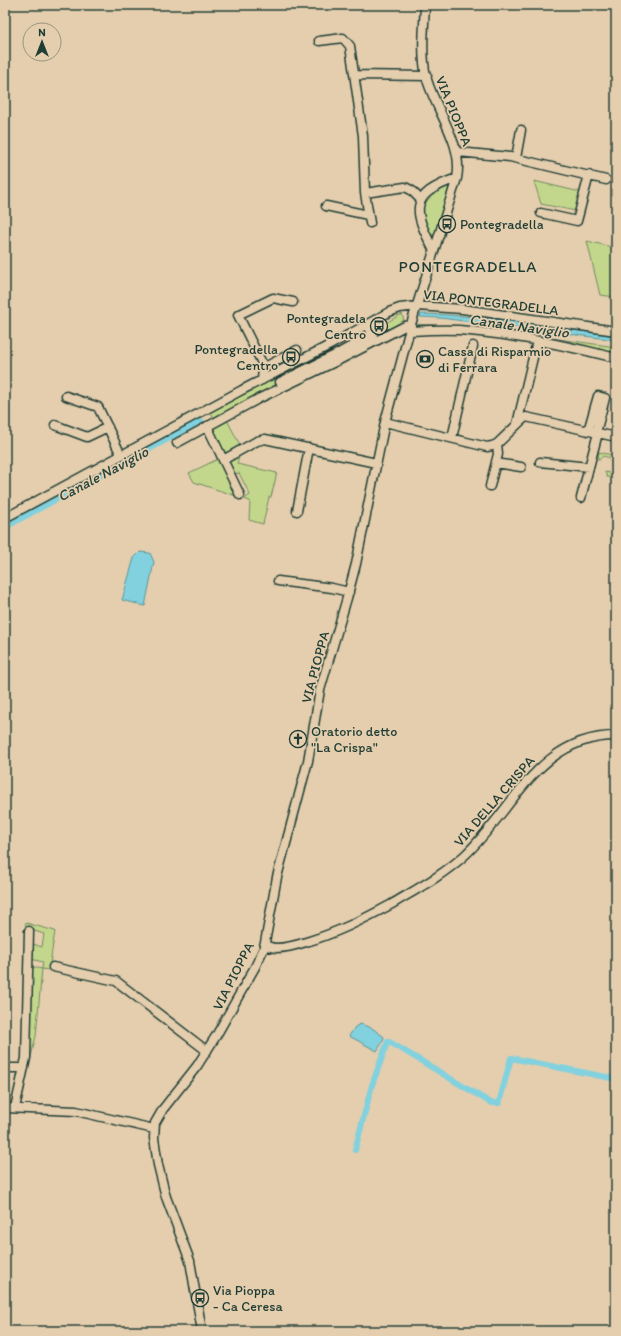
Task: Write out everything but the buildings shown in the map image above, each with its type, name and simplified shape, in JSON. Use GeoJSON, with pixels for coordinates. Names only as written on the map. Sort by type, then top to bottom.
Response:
{"type":"FeatureCollection","features":[{"type":"Feature","properties":{"kind":"street","name":"VIA PIOPPA"},"geometry":{"type":"LineString","coordinates":[[202,1331],[190,1261],[166,1196],[158,1165],[154,1129],[163,1109],[207,1051],[255,967],[264,945],[277,877],[308,761],[320,690],[349,592],[385,422],[410,328],[414,306],[434,251],[457,178],[459,167],[458,152],[426,76],[424,47],[425,5]]}},
{"type":"Feature","properties":{"kind":"street"},"geometry":{"type":"LineString","coordinates":[[319,41],[343,38],[350,46],[363,136],[365,193],[369,219],[326,206]]}},
{"type":"Feature","properties":{"kind":"street"},"geometry":{"type":"LineString","coordinates":[[355,75],[426,76]]}},
{"type":"Feature","properties":{"kind":"street"},"geometry":{"type":"LineString","coordinates":[[516,158],[521,130]]}},
{"type":"Feature","properties":{"kind":"street"},"geometry":{"type":"LineString","coordinates":[[458,152],[494,154],[516,158],[606,180]]}},
{"type":"Feature","properties":{"kind":"street"},"geometry":{"type":"LineString","coordinates":[[541,213],[577,221],[588,175]]}},
{"type":"Feature","properties":{"kind":"street"},"geometry":{"type":"LineString","coordinates":[[434,251],[419,218],[421,200],[427,191],[457,178]]}},
{"type":"Feature","properties":{"kind":"street"},"geometry":{"type":"LineString","coordinates":[[365,193],[404,187],[411,190],[421,200]]}},
{"type":"Feature","properties":{"kind":"street"},"geometry":{"type":"LineString","coordinates":[[262,380],[264,367],[238,315],[273,298],[293,302]]}},
{"type":"Feature","properties":{"kind":"street","name":"VIA PONTEGRADELLA"},"geometry":{"type":"LineString","coordinates":[[5,518],[205,410],[400,308],[414,306],[501,314],[616,331]]}},
{"type":"Feature","properties":{"kind":"street"},"geometry":{"type":"LineString","coordinates":[[400,308],[406,315],[410,328]]}},
{"type":"Feature","properties":{"kind":"street"},"geometry":{"type":"LineString","coordinates":[[176,443],[373,334],[367,325]]}},
{"type":"Feature","properties":{"kind":"street"},"geometry":{"type":"LineString","coordinates":[[281,384],[339,360],[405,326],[410,328],[477,332],[537,341],[616,358]]}},
{"type":"Feature","properties":{"kind":"street"},"geometry":{"type":"LineString","coordinates":[[517,424],[537,341]]}},
{"type":"Feature","properties":{"kind":"street"},"geometry":{"type":"LineString","coordinates":[[452,438],[473,346]]}},
{"type":"Feature","properties":{"kind":"street"},"geometry":{"type":"LineString","coordinates":[[264,367],[297,350]]}},
{"type":"Feature","properties":{"kind":"street"},"geometry":{"type":"LineString","coordinates":[[275,373],[281,384]]}},
{"type":"Feature","properties":{"kind":"street"},"geometry":{"type":"LineString","coordinates":[[66,396],[98,407],[121,456]]}},
{"type":"Feature","properties":{"kind":"street"},"geometry":{"type":"LineString","coordinates":[[205,410],[223,460],[240,495]]}},
{"type":"Feature","properties":{"kind":"street"},"geometry":{"type":"LineString","coordinates":[[385,422],[487,447],[498,444],[517,424],[523,419],[528,418],[616,437]]}},
{"type":"Feature","properties":{"kind":"street"},"geometry":{"type":"LineString","coordinates":[[55,425],[87,437],[108,427]]}},
{"type":"Feature","properties":{"kind":"street"},"geometry":{"type":"LineString","coordinates":[[581,498],[590,467],[594,432]]}},
{"type":"Feature","properties":{"kind":"street"},"geometry":{"type":"LineString","coordinates":[[223,460],[265,439],[376,463]]}},
{"type":"Feature","properties":{"kind":"street"},"geometry":{"type":"LineString","coordinates":[[490,486],[498,454],[498,444]]}},
{"type":"Feature","properties":{"kind":"street"},"geometry":{"type":"LineString","coordinates":[[297,511],[309,448]]}},
{"type":"Feature","properties":{"kind":"street"},"geometry":{"type":"LineString","coordinates":[[540,462],[590,467]]}},
{"type":"Feature","properties":{"kind":"street"},"geometry":{"type":"LineString","coordinates":[[496,463],[521,467]]}},
{"type":"Feature","properties":{"kind":"street"},"geometry":{"type":"LineString","coordinates":[[278,581],[332,588],[349,592]]}},
{"type":"Feature","properties":{"kind":"street","name":"VIA DELLA CRISPA"},"geometry":{"type":"LineString","coordinates":[[264,945],[275,948],[285,947],[335,933],[353,925],[406,895],[439,875],[464,855],[477,842],[538,770],[555,754],[570,745],[585,739],[599,736],[616,736]]}},
{"type":"Feature","properties":{"kind":"street"},"geometry":{"type":"LineString","coordinates":[[15,1108],[26,1058],[29,931]]}},
{"type":"Feature","properties":{"kind":"street"},"geometry":{"type":"LineString","coordinates":[[54,967],[116,981],[207,1051]]}},
{"type":"Feature","properties":{"kind":"street"},"geometry":{"type":"LineString","coordinates":[[5,1068],[24,1068]]}},
{"type":"Feature","properties":{"kind":"street"},"geometry":{"type":"LineString","coordinates":[[5,1108],[76,1111],[154,1129]]}},
{"type":"Feature","properties":{"kind":"green space"},"geometry":{"type":"Polygon","coordinates":[[[534,181],[580,192],[576,211],[541,204],[534,181]]]}},
{"type":"Feature","properties":{"kind":"green space"},"geometry":{"type":"Polygon","coordinates":[[[449,185],[451,187],[435,235],[431,235],[429,234],[422,215],[422,207],[427,198],[449,185]]]}},
{"type":"Feature","properties":{"kind":"green space"},"geometry":{"type":"Polygon","coordinates":[[[587,241],[616,248],[616,297],[600,295],[587,241]]]}},
{"type":"Feature","properties":{"kind":"green space"},"geometry":{"type":"Polygon","coordinates":[[[402,314],[404,321],[377,335],[373,330],[402,314]]]}},
{"type":"Feature","properties":{"kind":"green space"},"geometry":{"type":"Polygon","coordinates":[[[414,324],[479,328],[616,347],[616,356],[546,340],[411,329],[414,324]]]}},
{"type":"Feature","properties":{"kind":"green space"},"geometry":{"type":"Polygon","coordinates":[[[274,377],[278,385],[214,418],[210,411],[274,377]]]}},
{"type":"Feature","properties":{"kind":"green space"},"geometry":{"type":"Polygon","coordinates":[[[226,418],[240,445],[225,453],[211,426],[226,418]]]}},
{"type":"Feature","properties":{"kind":"green space"},"geometry":{"type":"Polygon","coordinates":[[[599,452],[616,456],[616,478],[607,477],[605,472],[610,473],[613,462],[609,461],[611,458],[603,456],[598,459],[599,452]]]}},
{"type":"Feature","properties":{"kind":"green space"},"geometry":{"type":"Polygon","coordinates":[[[239,457],[237,464],[277,473],[271,497],[269,497],[263,524],[249,520],[250,501],[244,499],[250,495],[239,473],[235,474],[229,462],[239,457]]]}},
{"type":"Feature","properties":{"kind":"green space"},"geometry":{"type":"Polygon","coordinates":[[[218,459],[236,496],[194,482],[189,473],[218,459]]]}},
{"type":"Feature","properties":{"kind":"green space"},"geometry":{"type":"Polygon","coordinates":[[[26,923],[55,931],[49,970],[42,969],[43,962],[31,959],[33,944],[42,947],[44,934],[25,928],[26,923]]]}},
{"type":"Feature","properties":{"kind":"green space"},"geometry":{"type":"Polygon","coordinates":[[[32,967],[42,969],[36,1036],[29,1065],[32,967]]]}},
{"type":"Feature","properties":{"kind":"water"},"geometry":{"type":"Polygon","coordinates":[[[421,314],[518,322],[616,336],[616,340],[440,318],[420,317],[421,314]]]}},
{"type":"Feature","properties":{"kind":"water"},"geometry":{"type":"Polygon","coordinates":[[[140,552],[150,553],[154,562],[145,606],[122,600],[134,558],[140,552]]]}},
{"type":"Feature","properties":{"kind":"water"},"geometry":{"type":"Polygon","coordinates":[[[360,1024],[372,1028],[384,1037],[377,1051],[349,1036],[355,1027],[360,1024]]]}},
{"type":"Feature","properties":{"kind":"waterway","name":"Canale Naviglio"},"geometry":{"type":"LineString","coordinates":[[5,527],[201,421]]}},
{"type":"Feature","properties":{"kind":"waterway"},"geometry":{"type":"LineString","coordinates":[[355,1150],[372,1085],[388,1041],[491,1103],[499,1103],[511,1058],[616,1079]]}},
{"type":"Feature","properties":{"kind":"place","name":"Pontegradella"},"geometry":{"type":"Point","coordinates":[447,224]}},
{"type":"Feature","properties":{"kind":"place","name":"Pontegradela Centro"},"geometry":{"type":"Point","coordinates":[379,326]}},
{"type":"Feature","properties":{"kind":"place","name":"Pontegradella Centro"},"geometry":{"type":"Point","coordinates":[291,357]}},
{"type":"Feature","properties":{"kind":"place","name":"Cassa di Risparmio di Ferrara"},"geometry":{"type":"Point","coordinates":[425,359]}},
{"type":"Feature","properties":{"kind":"place","name":"Oratorio detto \"La Crispa\""},"geometry":{"type":"Point","coordinates":[298,739]}},
{"type":"Feature","properties":{"kind":"place","name":"Via Pioppa - Ca Ceresa"},"geometry":{"type":"Point","coordinates":[200,1298]}},
{"type":"Feature","properties":{"kind":"district","name":"PONTEGRADELLA"},"geometry":{"type":"Point","coordinates":[468,266]}}]}
